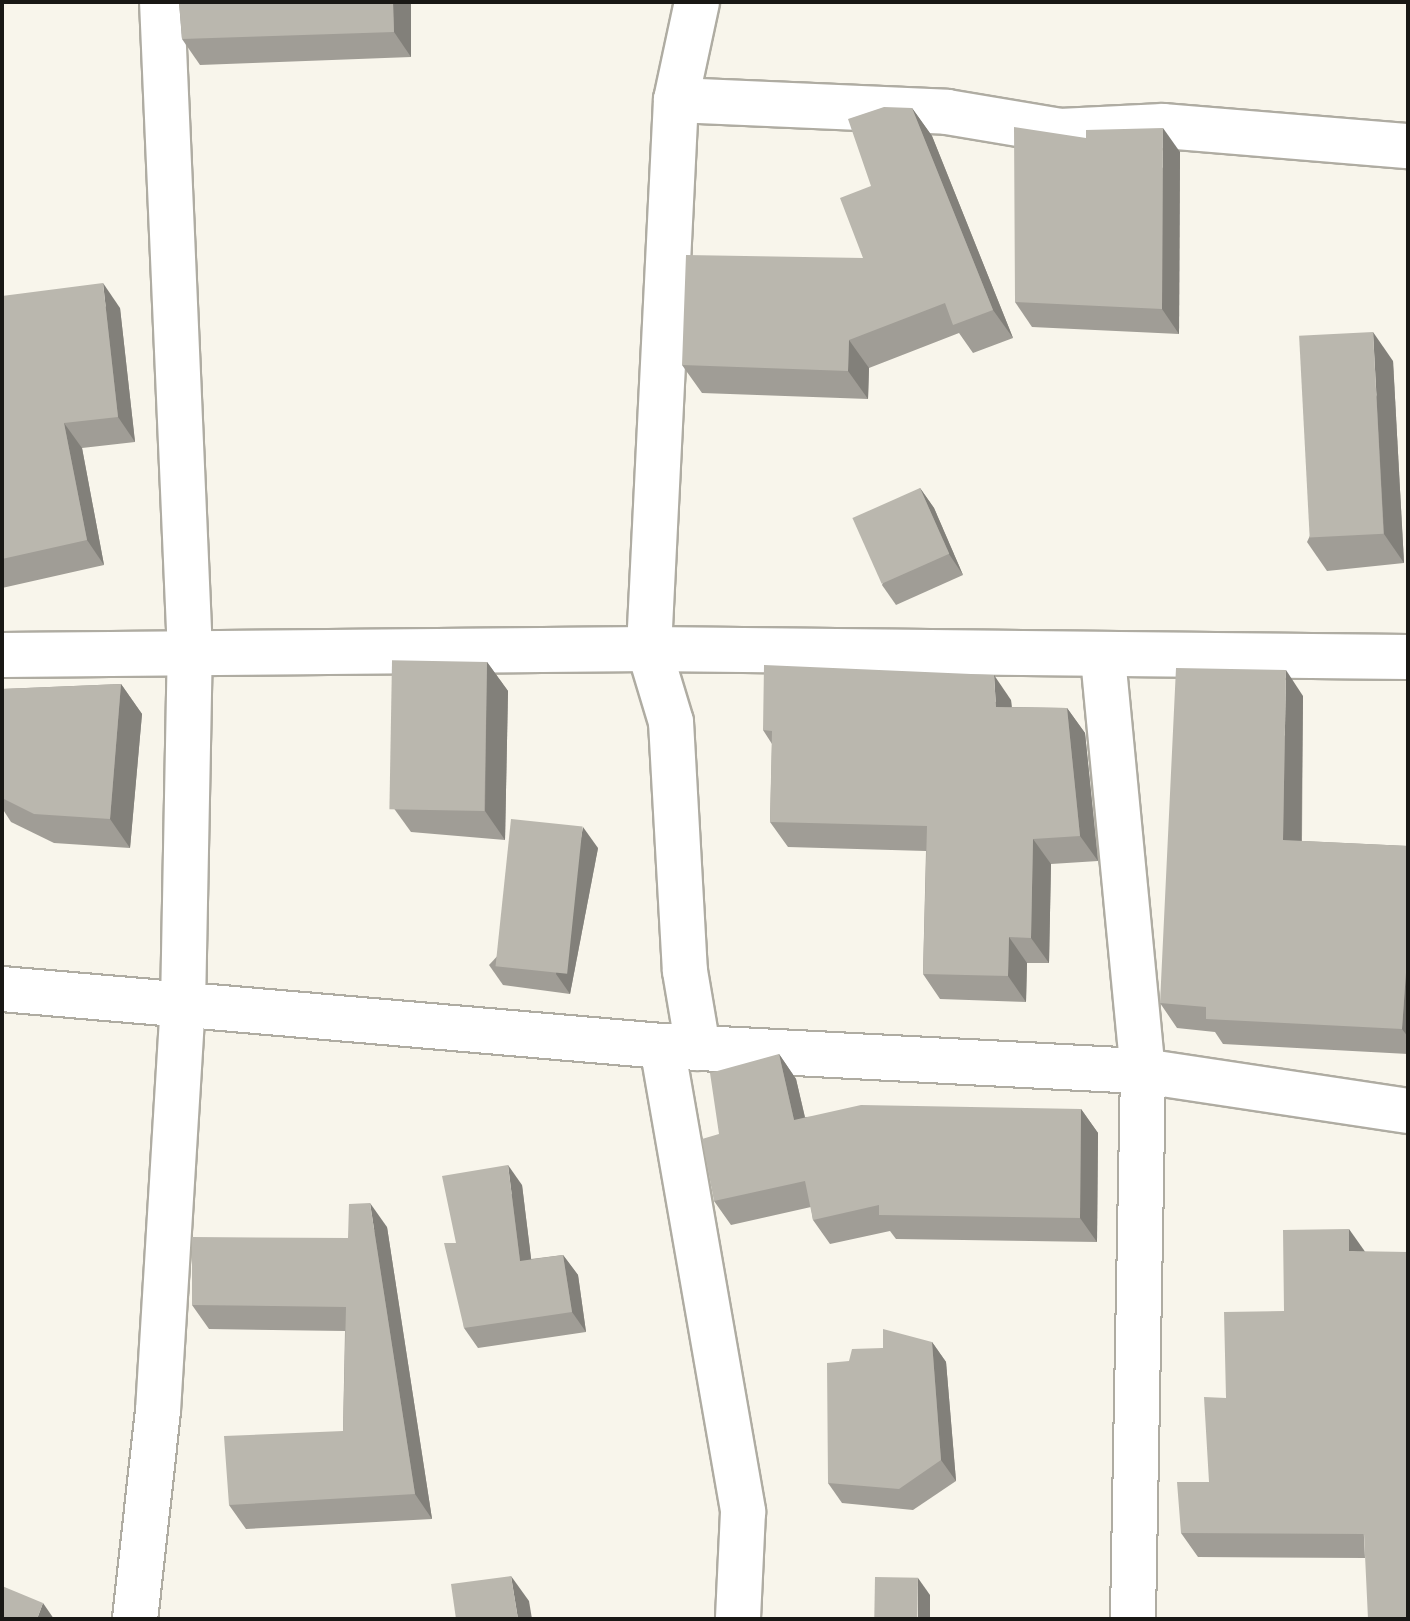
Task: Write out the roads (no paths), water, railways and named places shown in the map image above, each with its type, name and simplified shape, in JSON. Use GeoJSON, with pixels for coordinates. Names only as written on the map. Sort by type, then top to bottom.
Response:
{"type":"FeatureCollection","features":[{"type":"Feature","properties":{"kind":"street"},"geometry":{"type":"LineString","coordinates":[[135,1619],[158,1411],[183,1006],[190,653],[162,2]]}},
{"type":"Feature","properties":{"kind":"street"},"geometry":{"type":"LineString","coordinates":[[697,2],[676,100],[649,649],[671,722],[685,971],[680,1047],[743,1512],[738,1619]]}},
{"type":"Feature","properties":{"kind":"street"},"geometry":{"type":"LineString","coordinates":[[676,100],[947,112],[1060,131],[1163,126],[1408,146]]}},
{"type":"Feature","properties":{"kind":"street"},"geometry":{"type":"LineString","coordinates":[[2,655],[649,649],[1103,658],[1408,657]]}},
{"type":"Feature","properties":{"kind":"street"},"geometry":{"type":"LineString","coordinates":[[1103,658],[1143,1071],[1133,1619]]}},
{"type":"Feature","properties":{"kind":"street"},"geometry":{"type":"LineString","coordinates":[[2,989],[680,1047],[1143,1071],[1408,1111]]}}]}
